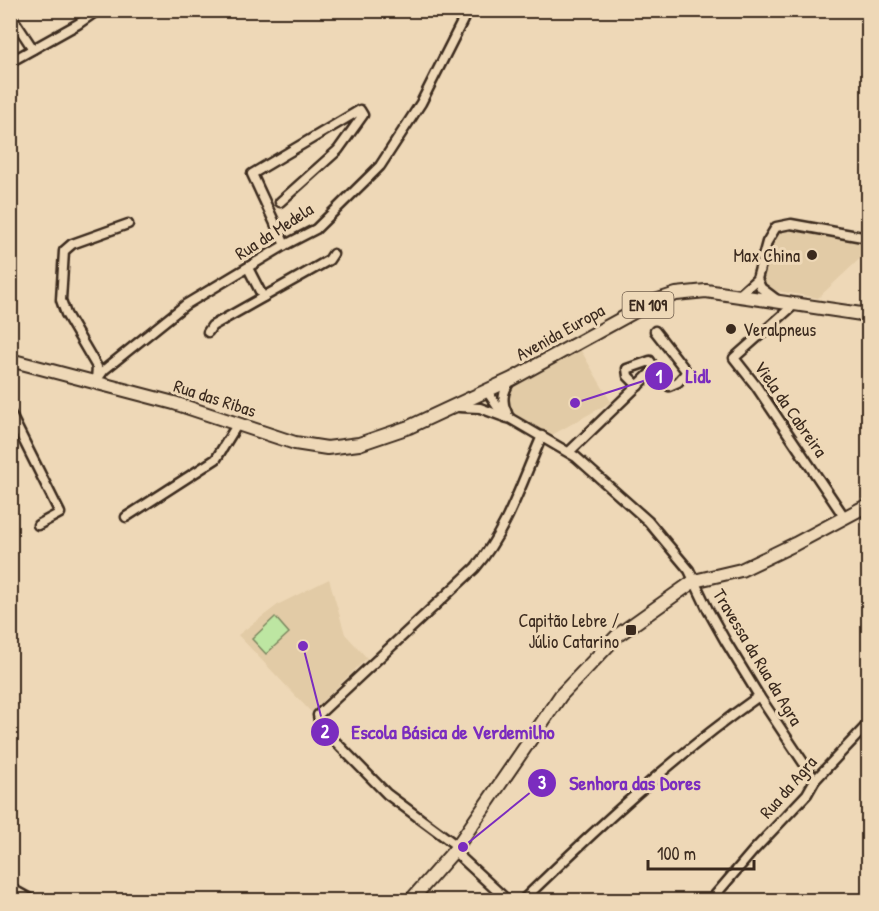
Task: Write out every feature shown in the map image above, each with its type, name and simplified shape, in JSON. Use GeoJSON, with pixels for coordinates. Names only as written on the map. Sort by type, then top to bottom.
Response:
{"type":"FeatureCollection","features":[{"type":"Feature","properties":{"kind":"main road","name":"Avenida Europa"},"geometry":{"type":"LineString","coordinates":[[449,408],[512,379],[652,303],[676,294],[706,291],[868,315]]}},
{"type":"Feature","properties":{"kind":"main road","name":"Rua das Ribas"},"geometry":{"type":"LineString","coordinates":[[10,360],[174,403],[295,443],[327,448],[359,444],[409,427],[449,408]]}},
{"type":"Feature","properties":{"kind":"main road"},"geometry":{"type":"LineString","coordinates":[[411,900],[455,849],[561,695],[618,635],[694,581],[741,570],[868,505]]}},
{"type":"Feature","properties":{"kind":"street"},"geometry":{"type":"LineString","coordinates":[[10,62],[98,10]]}},
{"type":"Feature","properties":{"kind":"street","name":"Rua da Medela"},"geometry":{"type":"LineString","coordinates":[[96,381],[104,370],[185,305],[285,244],[316,229],[380,166],[421,102],[468,10]]}},
{"type":"Feature","properties":{"kind":"street"},"geometry":{"type":"LineString","coordinates":[[10,14],[33,50]]}},
{"type":"Feature","properties":{"kind":"street"},"geometry":{"type":"LineString","coordinates":[[280,202],[338,150],[363,115],[360,111],[252,174],[285,244]]}},
{"type":"Feature","properties":{"kind":"street"},"geometry":{"type":"LineString","coordinates":[[334,126],[342,130],[347,138]]}},
{"type":"Feature","properties":{"kind":"street"},"geometry":{"type":"LineString","coordinates":[[96,381],[97,367],[66,314],[61,300],[64,251],[72,244],[128,224]]}},
{"type":"Feature","properties":{"kind":"street"},"geometry":{"type":"LineString","coordinates":[[738,296],[757,279],[767,242],[776,227],[783,224],[868,238]]}},
{"type":"Feature","properties":{"kind":"street"},"geometry":{"type":"LineString","coordinates":[[207,332],[212,326],[328,260],[333,254]]}},
{"type":"Feature","properties":{"kind":"street"},"geometry":{"type":"LineString","coordinates":[[248,268],[263,297]]}},
{"type":"Feature","properties":{"kind":"street"},"geometry":{"type":"LineString","coordinates":[[757,279],[761,288],[780,302]]}},
{"type":"Feature","properties":{"kind":"street","name":"Viela da Cabreira"},"geometry":{"type":"LineString","coordinates":[[795,304],[734,358],[769,404],[845,518]]}},
{"type":"Feature","properties":{"kind":"street"},"geometry":{"type":"LineString","coordinates":[[638,386],[628,376],[627,369],[650,361],[669,386],[678,382],[687,372],[655,331]]}},
{"type":"Feature","properties":{"kind":"street"},"geometry":{"type":"LineString","coordinates":[[569,452],[654,369]]}},
{"type":"Feature","properties":{"kind":"street"},"geometry":{"type":"LineString","coordinates":[[511,419],[503,401],[505,390],[512,379]]}},
{"type":"Feature","properties":{"kind":"street"},"geometry":{"type":"LineString","coordinates":[[487,391],[497,406],[511,419]]}},
{"type":"Feature","properties":{"kind":"street"},"geometry":{"type":"LineString","coordinates":[[487,391],[491,411]]}},
{"type":"Feature","properties":{"kind":"street"},"geometry":{"type":"LineString","coordinates":[[449,408],[468,406],[491,411],[511,419]]}},
{"type":"Feature","properties":{"kind":"street"},"geometry":{"type":"LineString","coordinates":[[10,413],[60,513],[38,525]]}},
{"type":"Feature","properties":{"kind":"street","name":"Travessa da Rua da Agra"},"geometry":{"type":"LineString","coordinates":[[511,419],[569,452],[648,521],[689,570],[708,610],[759,696],[815,780]]}},
{"type":"Feature","properties":{"kind":"street"},"geometry":{"type":"LineString","coordinates":[[126,517],[216,459],[237,425]]}},
{"type":"Feature","properties":{"kind":"street"},"geometry":{"type":"LineString","coordinates":[[507,900],[455,849],[367,775],[320,726],[318,715],[475,568],[486,555],[496,540],[542,436]]}},
{"type":"Feature","properties":{"kind":"street"},"geometry":{"type":"LineString","coordinates":[[523,900],[665,768],[717,725],[759,696]]}},
{"type":"Feature","properties":{"kind":"street","name":"Rua da Agra"},"geometry":{"type":"LineString","coordinates":[[711,900],[807,794],[815,780],[868,724]]}},
{"type":"Feature","properties":{"kind":"street"},"geometry":{"type":"LineString","coordinates":[[10,888],[32,900]]}},
{"type":"Feature","properties":{"kind":"shaded area"},"geometry":{"type":"Polygon","coordinates":[[[784,229],[868,243],[868,251],[818,298],[772,290],[764,282],[764,273],[775,238],[784,229]]]}},
{"type":"Feature","properties":{"kind":"shaded area"},"geometry":{"type":"Polygon","coordinates":[[[580,349],[611,402],[552,435],[516,416],[508,409],[505,399],[509,390],[580,349]]]}},
{"type":"Feature","properties":{"kind":"shaded area"},"geometry":{"type":"Polygon","coordinates":[[[329,579],[345,634],[367,658],[311,712],[238,635],[279,604],[329,579]]]}},
{"type":"Feature","properties":{"kind":"green space"},"geometry":{"type":"Polygon","coordinates":[[[275,617],[289,633],[266,654],[252,639],[275,617]]]}},
{"type":"Feature","properties":{"kind":"place","name":"Max China"},"geometry":{"type":"Point","coordinates":[812,255]}},
{"type":"Feature","properties":{"kind":"place","name":"Veralpneus"},"geometry":{"type":"Point","coordinates":[731,329]}},
{"type":"Feature","properties":{"kind":"place","name":"Lidl"},"geometry":{"type":"Point","coordinates":[575,403]}},
{"type":"Feature","properties":{"kind":"place","name":"Capitão Lebre / Júlio Catarino"},"geometry":{"type":"Point","coordinates":[631,630]}},
{"type":"Feature","properties":{"kind":"place","name":"Escola Básica de Verdemilho"},"geometry":{"type":"Point","coordinates":[303,646]}},
{"type":"Feature","properties":{"kind":"place","name":"Senhora das Dores"},"geometry":{"type":"Point","coordinates":[463,847]}}]}
